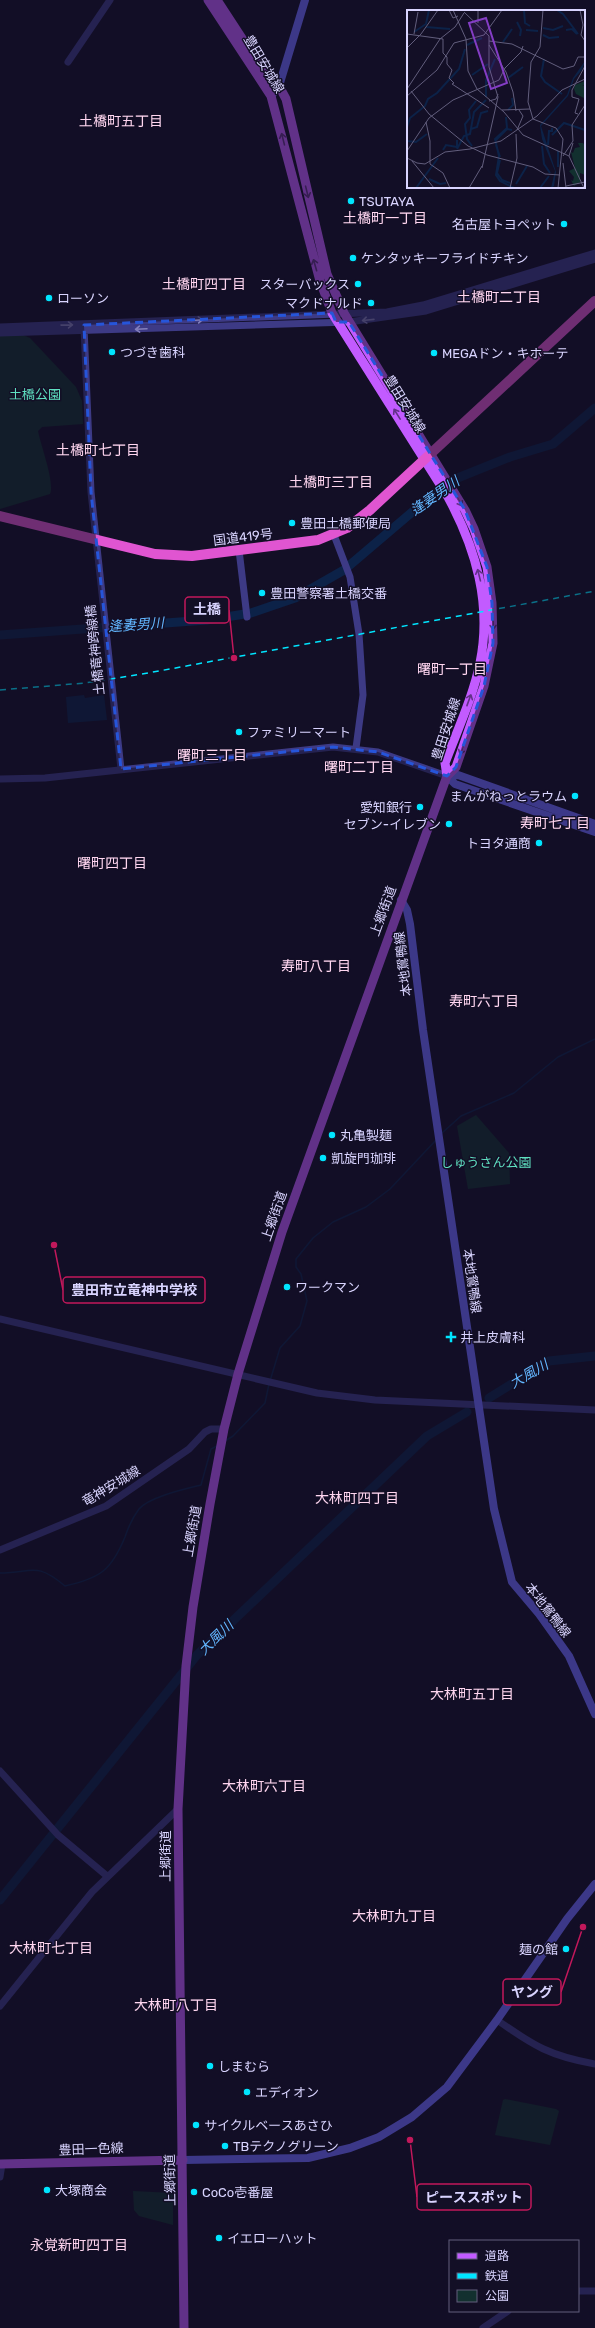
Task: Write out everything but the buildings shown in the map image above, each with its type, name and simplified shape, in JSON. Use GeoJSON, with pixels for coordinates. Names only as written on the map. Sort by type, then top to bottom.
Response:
{"type":"FeatureCollection","features":[{"type":"Feature","properties":{"kind":"highway","name":"国道419号"},"geometry":{"type":"LineString","coordinates":[[0,516],[155,554],[180,556],[299,543],[334,535],[370,510],[595,301]]}},
{"type":"Feature","properties":{"kind":"main road","name":"豊田安城線"},"geometry":{"type":"LineString","coordinates":[[208,0],[271,96],[316,267],[336,322],[465,510],[474,529],[487,567],[494,624],[492,650],[484,686],[456,767],[447,776]]}},
{"type":"Feature","properties":{"kind":"main road","name":"豊田安城線"},"geometry":{"type":"LineString","coordinates":[[217,0],[260,66],[279,86],[286,100],[327,274],[344,313],[421,446],[465,528],[481,580],[484,604],[483,643],[475,682],[445,763],[447,776]]}},
{"type":"Feature","properties":{"kind":"main road"},"geometry":{"type":"LineString","coordinates":[[271,96],[279,86],[305,0]]}},
{"type":"Feature","properties":{"kind":"main road"},"geometry":{"type":"LineString","coordinates":[[447,776],[458,775],[595,824]]}},
{"type":"Feature","properties":{"kind":"main road"},"geometry":{"type":"LineString","coordinates":[[447,776],[455,784],[595,832]]}},
{"type":"Feature","properties":{"kind":"main road","name":"上郷街道"},"geometry":{"type":"LineString","coordinates":[[184,2328],[178,1809],[186,1672],[193,1607],[224,1429],[238,1374],[282,1232],[447,776]]}},
{"type":"Feature","properties":{"kind":"main road","name":"本地鴛鴨線"},"geometry":{"type":"LineString","coordinates":[[401,900],[407,910],[410,924],[423,1030],[494,1509],[512,1582],[539,1614],[569,1656],[595,1714]]}},
{"type":"Feature","properties":{"kind":"main road"},"geometry":{"type":"LineString","coordinates":[[182,2160],[308,2158],[350,2148],[378,2137],[412,2117],[447,2087],[497,2020],[567,1919],[595,1884]]}},
{"type":"Feature","properties":{"kind":"main road","name":"豊田一色線"},"geometry":{"type":"LineString","coordinates":[[1,2164],[182,2160]]}},
{"type":"Feature","properties":{"kind":"street"},"geometry":{"type":"LineString","coordinates":[[68,62],[110,0]]}},
{"type":"Feature","properties":{"kind":"street"},"geometry":{"type":"LineString","coordinates":[[0,333],[332,313],[387,312],[423,306],[595,253]]}},
{"type":"Feature","properties":{"kind":"street"},"geometry":{"type":"LineString","coordinates":[[0,327],[84,328],[349,322],[426,311],[595,259]]}},
{"type":"Feature","properties":{"kind":"street","name":"土橋竜神跨線橋"},"geometry":{"type":"LineString","coordinates":[[84,328],[91,492],[121,769]]}},
{"type":"Feature","properties":{"kind":"street"},"geometry":{"type":"LineString","coordinates":[[334,535],[350,576],[359,634],[364,695],[356,748]]}},
{"type":"Feature","properties":{"kind":"street"},"geometry":{"type":"LineString","coordinates":[[239,550],[247,617]]}},
{"type":"Feature","properties":{"kind":"street"},"geometry":{"type":"LineString","coordinates":[[0,779],[45,778],[332,747],[356,748],[378,752],[447,776]]}},
{"type":"Feature","properties":{"kind":"street"},"geometry":{"type":"LineString","coordinates":[[0,1318],[324,1394],[375,1400],[479,1406],[595,1410]]}},
{"type":"Feature","properties":{"kind":"street","name":"竜神安城線"},"geometry":{"type":"LineString","coordinates":[[0,1550],[106,1506],[189,1449],[205,1432],[211,1429],[224,1429]]}},
{"type":"Feature","properties":{"kind":"street"},"geometry":{"type":"LineString","coordinates":[[0,1771],[58,1835],[107,1876]]}},
{"type":"Feature","properties":{"kind":"street"},"geometry":{"type":"LineString","coordinates":[[0,2006],[44,1949],[107,1876],[178,1809]]}},
{"type":"Feature","properties":{"kind":"street"},"geometry":{"type":"LineString","coordinates":[[497,2020],[534,2046],[552,2054],[595,2064]]}},
{"type":"Feature","properties":{"kind":"street"},"geometry":{"type":"LineString","coordinates":[[0,2177],[1,2164]]}},
{"type":"Feature","properties":{"kind":"street"},"geometry":{"type":"LineString","coordinates":[[579,2291],[595,2291]]}},
{"type":"Feature","properties":{"kind":"street"},"geometry":{"type":"LineString","coordinates":[[483,2328],[507,2312]]}},
{"type":"Feature","properties":{"kind":"highlighted area"},"geometry":{"type":"Polygon","coordinates":[[[332,313],[336,322],[349,322],[465,510],[487,567],[492,603],[493,643],[484,686],[456,767],[447,776],[378,752],[333,747],[121,769],[91,492],[84,325],[332,313]]]}},
{"type":"Feature","properties":{"kind":"green space","name":"土橋公園"},"geometry":{"type":"Polygon","coordinates":[[[23,335],[30,338],[76,387],[82,401],[83,424],[42,427],[38,431],[51,482],[50,494],[0,509],[0,336],[23,335]]]}},
{"type":"Feature","properties":{"kind":"green space","name":"しゅうさん公園"},"geometry":{"type":"Polygon","coordinates":[[[476,1115],[509,1153],[510,1184],[468,1189],[457,1126],[476,1115]]]}},
{"type":"Feature","properties":{"kind":"green space"},"geometry":{"type":"Polygon","coordinates":[[[505,2099],[556,2109],[559,2111],[550,2145],[495,2135],[503,2100],[505,2099]]]}},
{"type":"Feature","properties":{"kind":"green space"},"geometry":{"type":"Polygon","coordinates":[[[133,2191],[173,2193],[173,2225],[139,2216],[134,2210],[133,2191]]]}},
{"type":"Feature","properties":{"kind":"water"},"geometry":{"type":"Polygon","coordinates":[[[84,695],[85,698],[104,695],[107,720],[68,723],[66,697],[84,695]]]}},
{"type":"Feature","properties":{"kind":"waterway","name":"逢妻男川"},"geometry":{"type":"LineString","coordinates":[[0,635],[207,620],[251,613],[295,598],[344,570],[431,496],[455,479],[510,457],[553,444],[595,408]]}},
{"type":"Feature","properties":{"kind":"waterway"},"geometry":{"type":"LineString","coordinates":[[442,1133],[461,1116],[514,1093],[558,1057],[595,1039]]}},
{"type":"Feature","properties":{"kind":"waterway"},"geometry":{"type":"LineString","coordinates":[[270,1381],[280,1348],[300,1326],[307,1301],[301,1274],[296,1267],[296,1259],[313,1238],[333,1222],[366,1207],[390,1189],[437,1139]]}},
{"type":"Feature","properties":{"kind":"waterway","name":"大風川"},"geometry":{"type":"LineString","coordinates":[[489,1398],[549,1361],[595,1356]]}},
{"type":"Feature","properties":{"kind":"waterway"},"geometry":{"type":"LineString","coordinates":[[225,1441],[233,1436],[265,1403],[269,1384]]}},
{"type":"Feature","properties":{"kind":"waterway","name":"大風川"},"geometry":{"type":"LineString","coordinates":[[0,1900],[197,1655],[427,1436],[467,1412]]}},
{"type":"Feature","properties":{"kind":"waterway"},"geometry":{"type":"LineString","coordinates":[[0,1573],[34,1570],[40,1571],[47,1573],[65,1586],[96,1576],[115,1558],[129,1526],[139,1509],[159,1497],[201,1485],[211,1449],[217,1446]]}},
{"type":"Feature","properties":{"kind":"railway"},"geometry":{"type":"LineString","coordinates":[[0,690],[85,683],[148,673],[595,591]]}},
{"type":"Feature","properties":{"kind":"place","name":"TSUTAYA"},"geometry":{"type":"Point","coordinates":[351,201]}},
{"type":"Feature","properties":{"kind":"place","name":"名古屋トヨペット"},"geometry":{"type":"Point","coordinates":[564,224]}},
{"type":"Feature","properties":{"kind":"place","name":"ケンタッキーフライドチキン"},"geometry":{"type":"Point","coordinates":[353,258]}},
{"type":"Feature","properties":{"kind":"place","name":"スターバックス"},"geometry":{"type":"Point","coordinates":[358,284]}},
{"type":"Feature","properties":{"kind":"place","name":"ローソン"},"geometry":{"type":"Point","coordinates":[49,298]}},
{"type":"Feature","properties":{"kind":"place","name":"マクドナルド"},"geometry":{"type":"Point","coordinates":[371,303]}},
{"type":"Feature","properties":{"kind":"place","name":"つづき歯科"},"geometry":{"type":"Point","coordinates":[112,352]}},
{"type":"Feature","properties":{"kind":"place","name":"MEGAドン・キホーテ"},"geometry":{"type":"Point","coordinates":[434,353]}},
{"type":"Feature","properties":{"kind":"place","name":"豊田土橋郵便局"},"geometry":{"type":"Point","coordinates":[292,523]}},
{"type":"Feature","properties":{"kind":"place","name":"豊田警察署土橋交番"},"geometry":{"type":"Point","coordinates":[262,593]}},
{"type":"Feature","properties":{"kind":"place","name":"土橋"},"geometry":{"type":"Point","coordinates":[234,658]}},
{"type":"Feature","properties":{"kind":"place","name":"ファミリーマート"},"geometry":{"type":"Point","coordinates":[239,732]}},
{"type":"Feature","properties":{"kind":"place","name":"まんがねっとラウム"},"geometry":{"type":"Point","coordinates":[575,796]}},
{"type":"Feature","properties":{"kind":"place","name":"愛知銀行"},"geometry":{"type":"Point","coordinates":[420,807]}},
{"type":"Feature","properties":{"kind":"place","name":"セブン-イレブン"},"geometry":{"type":"Point","coordinates":[449,824]}},
{"type":"Feature","properties":{"kind":"place","name":"トヨタ通商"},"geometry":{"type":"Point","coordinates":[539,843]}},
{"type":"Feature","properties":{"kind":"place","name":"丸亀製麺"},"geometry":{"type":"Point","coordinates":[332,1135]}},
{"type":"Feature","properties":{"kind":"place","name":"凱旋門珈琲"},"geometry":{"type":"Point","coordinates":[323,1158]}},
{"type":"Feature","properties":{"kind":"place","name":"豊田市立竜神中学校"},"geometry":{"type":"Point","coordinates":[54,1245]}},
{"type":"Feature","properties":{"kind":"place","name":"ワークマン"},"geometry":{"type":"Point","coordinates":[287,1287]}},
{"type":"Feature","properties":{"kind":"place","name":"井上皮膚科"},"geometry":{"type":"Point","coordinates":[451,1337]}},
{"type":"Feature","properties":{"kind":"place","name":"ヤング"},"geometry":{"type":"Point","coordinates":[583,1927]}},
{"type":"Feature","properties":{"kind":"place","name":"麺の館"},"geometry":{"type":"Point","coordinates":[566,1949]}},
{"type":"Feature","properties":{"kind":"place","name":"しまむら"},"geometry":{"type":"Point","coordinates":[210,2066]}},
{"type":"Feature","properties":{"kind":"place","name":"エディオン"},"geometry":{"type":"Point","coordinates":[247,2092]}},
{"type":"Feature","properties":{"kind":"place","name":"サイクルベースあさひ"},"geometry":{"type":"Point","coordinates":[196,2125]}},
{"type":"Feature","properties":{"kind":"place","name":"ピーススポット"},"geometry":{"type":"Point","coordinates":[410,2140]}},
{"type":"Feature","properties":{"kind":"place","name":"TBテクノグリーン"},"geometry":{"type":"Point","coordinates":[225,2146]}},
{"type":"Feature","properties":{"kind":"place","name":"大塚商会"},"geometry":{"type":"Point","coordinates":[47,2190]}},
{"type":"Feature","properties":{"kind":"place","name":"CoCo壱番屋"},"geometry":{"type":"Point","coordinates":[194,2192]}},
{"type":"Feature","properties":{"kind":"place","name":"イエローハット"},"geometry":{"type":"Point","coordinates":[219,2238]}},
{"type":"Feature","properties":{"kind":"district","name":"土橋町五丁目"},"geometry":{"type":"Point","coordinates":[121,121]}},
{"type":"Feature","properties":{"kind":"district","name":"土橋町一丁目"},"geometry":{"type":"Point","coordinates":[385,218]}},
{"type":"Feature","properties":{"kind":"district","name":"土橋町四丁目"},"geometry":{"type":"Point","coordinates":[204,284]}},
{"type":"Feature","properties":{"kind":"district","name":"土橋町二丁目"},"geometry":{"type":"Point","coordinates":[499,297]}},
{"type":"Feature","properties":{"kind":"district","name":"土橋町七丁目"},"geometry":{"type":"Point","coordinates":[98,450]}},
{"type":"Feature","properties":{"kind":"district","name":"土橋町三丁目"},"geometry":{"type":"Point","coordinates":[331,482]}},
{"type":"Feature","properties":{"kind":"district","name":"曙町一丁目"},"geometry":{"type":"Point","coordinates":[452,669]}},
{"type":"Feature","properties":{"kind":"district","name":"曙町三丁目"},"geometry":{"type":"Point","coordinates":[212,755]}},
{"type":"Feature","properties":{"kind":"district","name":"曙町二丁目"},"geometry":{"type":"Point","coordinates":[359,767]}},
{"type":"Feature","properties":{"kind":"district","name":"寿町七丁目"},"geometry":{"type":"Point","coordinates":[555,823]}},
{"type":"Feature","properties":{"kind":"district","name":"曙町四丁目"},"geometry":{"type":"Point","coordinates":[112,863]}},
{"type":"Feature","properties":{"kind":"district","name":"寿町八丁目"},"geometry":{"type":"Point","coordinates":[316,966]}},
{"type":"Feature","properties":{"kind":"district","name":"寿町六丁目"},"geometry":{"type":"Point","coordinates":[484,1001]}},
{"type":"Feature","properties":{"kind":"district","name":"大林町四丁目"},"geometry":{"type":"Point","coordinates":[357,1498]}},
{"type":"Feature","properties":{"kind":"district","name":"大林町五丁目"},"geometry":{"type":"Point","coordinates":[472,1694]}},
{"type":"Feature","properties":{"kind":"district","name":"大林町六丁目"},"geometry":{"type":"Point","coordinates":[264,1786]}},
{"type":"Feature","properties":{"kind":"district","name":"大林町九丁目"},"geometry":{"type":"Point","coordinates":[394,1916]}},
{"type":"Feature","properties":{"kind":"district","name":"大林町七丁目"},"geometry":{"type":"Point","coordinates":[51,1948]}},
{"type":"Feature","properties":{"kind":"district","name":"大林町八丁目"},"geometry":{"type":"Point","coordinates":[176,2005]}},
{"type":"Feature","properties":{"kind":"district","name":"永覚新町四丁目"},"geometry":{"type":"Point","coordinates":[79,2245]}}]}
